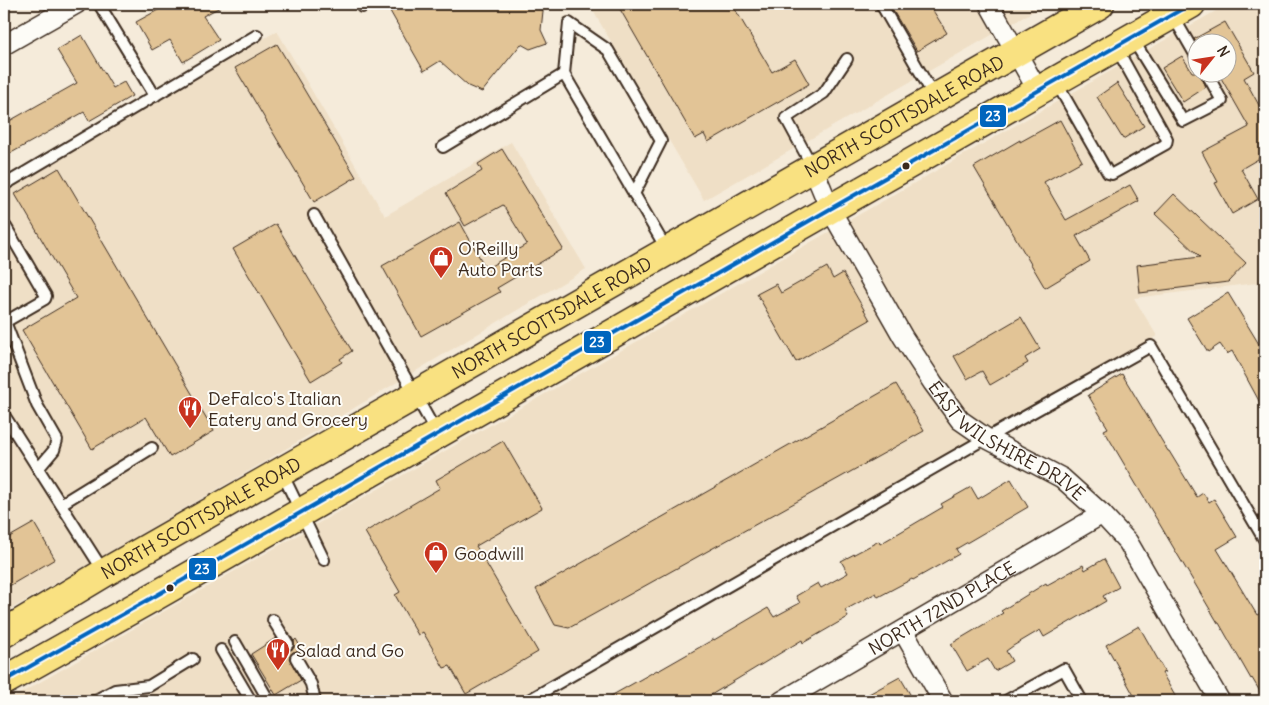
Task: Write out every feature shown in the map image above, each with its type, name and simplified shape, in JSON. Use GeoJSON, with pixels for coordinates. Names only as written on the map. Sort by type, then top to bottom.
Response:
{"type":"FeatureCollection","features":[{"type":"Feature","properties":{"kind":"main road","name":"NORTH SCOTTSDALE ROAD"},"geometry":{"type":"LineString","coordinates":[[4,633],[104,573],[1100,4]]}},
{"type":"Feature","properties":{"kind":"main road"},"geometry":{"type":"LineString","coordinates":[[4,681],[1181,9]]}},
{"type":"Feature","properties":{"kind":"street"},"geometry":{"type":"LineString","coordinates":[[4,45],[76,4]]}},
{"type":"Feature","properties":{"kind":"street"},"geometry":{"type":"LineString","coordinates":[[989,4],[1017,52],[1047,86]]}},
{"type":"Feature","properties":{"kind":"street","name":"EAST WILSHIRE DRIVE"},"geometry":{"type":"LineString","coordinates":[[813,168],[830,209],[903,337],[960,420],[986,438],[1062,478],[1102,514],[1128,542],[1220,701]]}},
{"type":"Feature","properties":{"kind":"street","name":"NORTH 72ND PLACE"},"geometry":{"type":"LineString","coordinates":[[782,701],[1102,514]]}},
{"type":"Feature","properties":{"kind":"street"},"geometry":{"type":"LineString","coordinates":[[902,631],[943,701]]}},
{"type":"Feature","properties":{"kind":"lane"},"geometry":{"type":"LineString","coordinates":[[99,4],[155,96]]}},
{"type":"Feature","properties":{"kind":"lane"},"geometry":{"type":"LineString","coordinates":[[880,4],[935,99]]}},
{"type":"Feature","properties":{"kind":"lane"},"geometry":{"type":"LineString","coordinates":[[1181,9],[1188,32]]}},
{"type":"Feature","properties":{"kind":"lane"},"geometry":{"type":"LineString","coordinates":[[634,194],[661,141],[608,50],[569,23],[564,74],[667,251]]}},
{"type":"Feature","properties":{"kind":"lane"},"geometry":{"type":"LineString","coordinates":[[4,185],[257,35]]}},
{"type":"Feature","properties":{"kind":"lane"},"geometry":{"type":"LineString","coordinates":[[1124,42],[1183,121],[1222,101],[1212,82]]}},
{"type":"Feature","properties":{"kind":"lane"},"geometry":{"type":"LineString","coordinates":[[1047,86],[1110,174],[1166,144],[1168,142],[1139,87],[1124,42]]}},
{"type":"Feature","properties":{"kind":"lane"},"geometry":{"type":"LineString","coordinates":[[813,168],[786,118],[824,93],[847,59]]}},
{"type":"Feature","properties":{"kind":"lane"},"geometry":{"type":"LineString","coordinates":[[443,147],[564,74]]}},
{"type":"Feature","properties":{"kind":"lane"},"geometry":{"type":"LineString","coordinates":[[314,216],[438,434]]}},
{"type":"Feature","properties":{"kind":"lane"},"geometry":{"type":"LineString","coordinates":[[4,226],[46,296],[45,299],[4,321],[37,405],[57,440],[54,450],[38,469]]}},
{"type":"Feature","properties":{"kind":"lane"},"geometry":{"type":"LineString","coordinates":[[527,701],[986,438],[1151,346],[1265,541]]}},
{"type":"Feature","properties":{"kind":"lane"},"geometry":{"type":"LineString","coordinates":[[4,415],[104,573]]}},
{"type":"Feature","properties":{"kind":"lane"},"geometry":{"type":"LineString","coordinates":[[61,504],[152,448]]}},
{"type":"Feature","properties":{"kind":"lane"},"geometry":{"type":"LineString","coordinates":[[281,472],[324,560]]}},
{"type":"Feature","properties":{"kind":"lane"},"geometry":{"type":"LineString","coordinates":[[274,620],[288,644]]}},
{"type":"Feature","properties":{"kind":"lane"},"geometry":{"type":"LineString","coordinates":[[235,642],[269,701]]}},
{"type":"Feature","properties":{"kind":"lane"},"geometry":{"type":"LineString","coordinates":[[221,650],[250,701]]}},
{"type":"Feature","properties":{"kind":"lane"},"geometry":{"type":"LineString","coordinates":[[296,658],[311,684],[315,701]]}},
{"type":"Feature","properties":{"kind":"lane"},"geometry":{"type":"LineString","coordinates":[[94,701],[115,690],[149,686],[193,659]]}},
{"type":"Feature","properties":{"kind":"lane"},"geometry":{"type":"LineString","coordinates":[[1006,701],[1064,669],[1082,701]]}},
{"type":"Feature","properties":{"kind":"shaded area"},"geometry":{"type":"Polygon","coordinates":[[[589,4],[1046,4],[704,200],[589,4]]]}},
{"type":"Feature","properties":{"kind":"shaded area"},"geometry":{"type":"Polygon","coordinates":[[[1228,4],[1265,4],[1265,282],[1134,298],[1157,336],[512,701],[7,701],[1228,4]]]}},
{"type":"Feature","properties":{"kind":"shaded area"},"geometry":{"type":"Polygon","coordinates":[[[277,31],[385,216],[511,142],[586,269],[242,475],[4,613],[4,190],[277,31]]]}},
{"type":"Feature","properties":{"kind":"building"},"geometry":{"type":"Polygon","coordinates":[[[169,4],[226,4],[203,16],[219,40],[183,62],[170,40],[152,50],[136,22],[169,4]]]}},
{"type":"Feature","properties":{"kind":"building"},"geometry":{"type":"Polygon","coordinates":[[[386,4],[539,4],[543,11],[541,30],[547,43],[530,49],[521,44],[482,92],[468,86],[440,61],[424,71],[386,4]]]}},
{"type":"Feature","properties":{"kind":"building"},"geometry":{"type":"Polygon","coordinates":[[[617,4],[732,4],[772,72],[795,59],[809,84],[708,142],[704,134],[695,139],[617,4]]]}},
{"type":"Feature","properties":{"kind":"building"},"geometry":{"type":"Polygon","coordinates":[[[900,4],[929,4],[947,33],[917,51],[892,9],[900,4]]]}},
{"type":"Feature","properties":{"kind":"building"},"geometry":{"type":"Polygon","coordinates":[[[1225,22],[1231,32],[1207,32],[1225,22]]]}},
{"type":"Feature","properties":{"kind":"building"},"geometry":{"type":"Polygon","coordinates":[[[82,35],[113,88],[124,82],[132,96],[89,121],[84,112],[4,157],[4,124],[77,83],[57,50],[82,35]]]}},
{"type":"Feature","properties":{"kind":"building"},"geometry":{"type":"Polygon","coordinates":[[[1236,41],[1254,72],[1244,78],[1265,116],[1265,155],[1241,169],[1258,199],[1232,214],[1215,183],[1218,182],[1202,152],[1249,127],[1223,82],[1236,82],[1236,41]]]}},
{"type":"Feature","properties":{"kind":"building"},"geometry":{"type":"Polygon","coordinates":[[[277,44],[356,177],[314,202],[235,68],[277,44]]]}},
{"type":"Feature","properties":{"kind":"building"},"geometry":{"type":"Polygon","coordinates":[[[1182,56],[1186,62],[1186,82],[1204,82],[1206,87],[1183,102],[1162,68],[1182,56]]]}},
{"type":"Feature","properties":{"kind":"building"},"geometry":{"type":"Polygon","coordinates":[[[1117,83],[1144,126],[1123,139],[1097,97],[1117,83]]]}},
{"type":"Feature","properties":{"kind":"building"},"geometry":{"type":"Polygon","coordinates":[[[1060,120],[1082,161],[1044,182],[1066,220],[1130,185],[1139,201],[1076,236],[1090,261],[1045,288],[974,167],[1020,140],[1020,142],[1060,120]]]}},
{"type":"Feature","properties":{"kind":"building"},"geometry":{"type":"Polygon","coordinates":[[[502,149],[563,249],[497,288],[500,292],[421,336],[382,266],[460,222],[486,269],[527,244],[503,205],[465,226],[446,193],[482,171],[478,164],[502,149]]]}},
{"type":"Feature","properties":{"kind":"building"},"geometry":{"type":"Polygon","coordinates":[[[59,168],[214,431],[170,457],[146,417],[92,449],[22,330],[76,298],[15,194],[59,168]]]}},
{"type":"Feature","properties":{"kind":"building"},"geometry":{"type":"Polygon","coordinates":[[[1174,194],[1246,263],[1228,282],[1140,293],[1137,265],[1200,257],[1155,214],[1174,194]]]}},
{"type":"Feature","properties":{"kind":"building"},"geometry":{"type":"Polygon","coordinates":[[[276,224],[352,351],[340,359],[342,362],[311,381],[233,249],[276,224]]]}},
{"type":"Feature","properties":{"kind":"building"},"geometry":{"type":"Polygon","coordinates":[[[827,267],[833,279],[843,273],[870,320],[796,362],[757,294],[776,284],[781,293],[827,267]]]}},
{"type":"Feature","properties":{"kind":"building"},"geometry":{"type":"Polygon","coordinates":[[[1228,293],[1265,354],[1265,412],[1232,351],[1227,354],[1220,344],[1208,352],[1187,318],[1228,293]]]}},
{"type":"Feature","properties":{"kind":"building"},"geometry":{"type":"Polygon","coordinates":[[[1021,317],[1040,349],[1025,358],[1028,363],[990,385],[982,371],[967,379],[954,356],[1021,317]]]}},
{"type":"Feature","properties":{"kind":"building"},"geometry":{"type":"Polygon","coordinates":[[[1122,374],[1197,497],[1203,493],[1209,502],[1214,499],[1237,537],[1217,549],[1257,615],[1265,611],[1265,700],[1104,430],[1108,428],[1088,395],[1122,374]]]}},
{"type":"Feature","properties":{"kind":"building"},"geometry":{"type":"Polygon","coordinates":[[[896,384],[924,431],[569,628],[555,625],[536,589],[896,384]]]}},
{"type":"Feature","properties":{"kind":"building"},"geometry":{"type":"Polygon","coordinates":[[[503,441],[542,508],[476,546],[538,652],[466,694],[450,666],[444,668],[423,632],[418,635],[395,595],[400,592],[365,532],[440,488],[436,480],[503,441]]]}},
{"type":"Feature","properties":{"kind":"building"},"geometry":{"type":"Polygon","coordinates":[[[1011,479],[1028,507],[956,549],[959,554],[913,580],[878,597],[876,593],[845,610],[848,617],[803,643],[802,640],[701,701],[602,701],[714,640],[768,608],[774,617],[800,603],[796,596],[818,583],[821,588],[848,573],[841,561],[879,541],[880,544],[943,507],[941,504],[971,487],[978,499],[1011,479]]]}},
{"type":"Feature","properties":{"kind":"building"},"geometry":{"type":"Polygon","coordinates":[[[34,523],[55,559],[4,589],[4,540],[34,523]]]}},
{"type":"Feature","properties":{"kind":"building"},"geometry":{"type":"Polygon","coordinates":[[[1104,559],[1119,587],[1103,596],[1106,601],[1044,637],[1040,630],[1013,646],[1006,651],[1012,661],[995,671],[988,659],[967,671],[951,644],[1003,613],[1001,611],[1046,583],[1047,585],[1083,565],[1085,570],[1104,559]]]}},
{"type":"Feature","properties":{"kind":"building"},"geometry":{"type":"Polygon","coordinates":[[[1139,626],[1165,672],[1162,673],[1178,701],[1137,701],[1106,645],[1139,626]]]}},
{"type":"Feature","properties":{"kind":"building","name":"Salad and Go"},"geometry":{"type":"Polygon","coordinates":[[[276,638],[282,648],[288,651],[294,648],[294,641],[296,639],[304,653],[293,652],[289,658],[301,680],[276,695],[251,654],[276,638]]]}},
{"type":"Feature","properties":{"kind":"building"},"geometry":{"type":"Polygon","coordinates":[[[900,677],[914,701],[856,701],[900,677]]]}},
{"type":"Feature","properties":{"kind":"transit line","name":"23"},"geometry":{"type":"LineString","coordinates":[[4,681],[1191,4]]}},
{"type":"Feature","properties":{"kind":"place","name":"O'Reilly Auto Parts"},"geometry":{"type":"Point","coordinates":[441,279]}},
{"type":"Feature","properties":{"kind":"place","name":"DeFalco's Italian Eatery and Grocery"},"geometry":{"type":"Point","coordinates":[190,429]}},
{"type":"Feature","properties":{"kind":"place","name":"Goodwill"},"geometry":{"type":"Point","coordinates":[436,574]}},
{"type":"Feature","properties":{"kind":"place","name":"Salad and Go"},"geometry":{"type":"Point","coordinates":[278,671]}}]}
